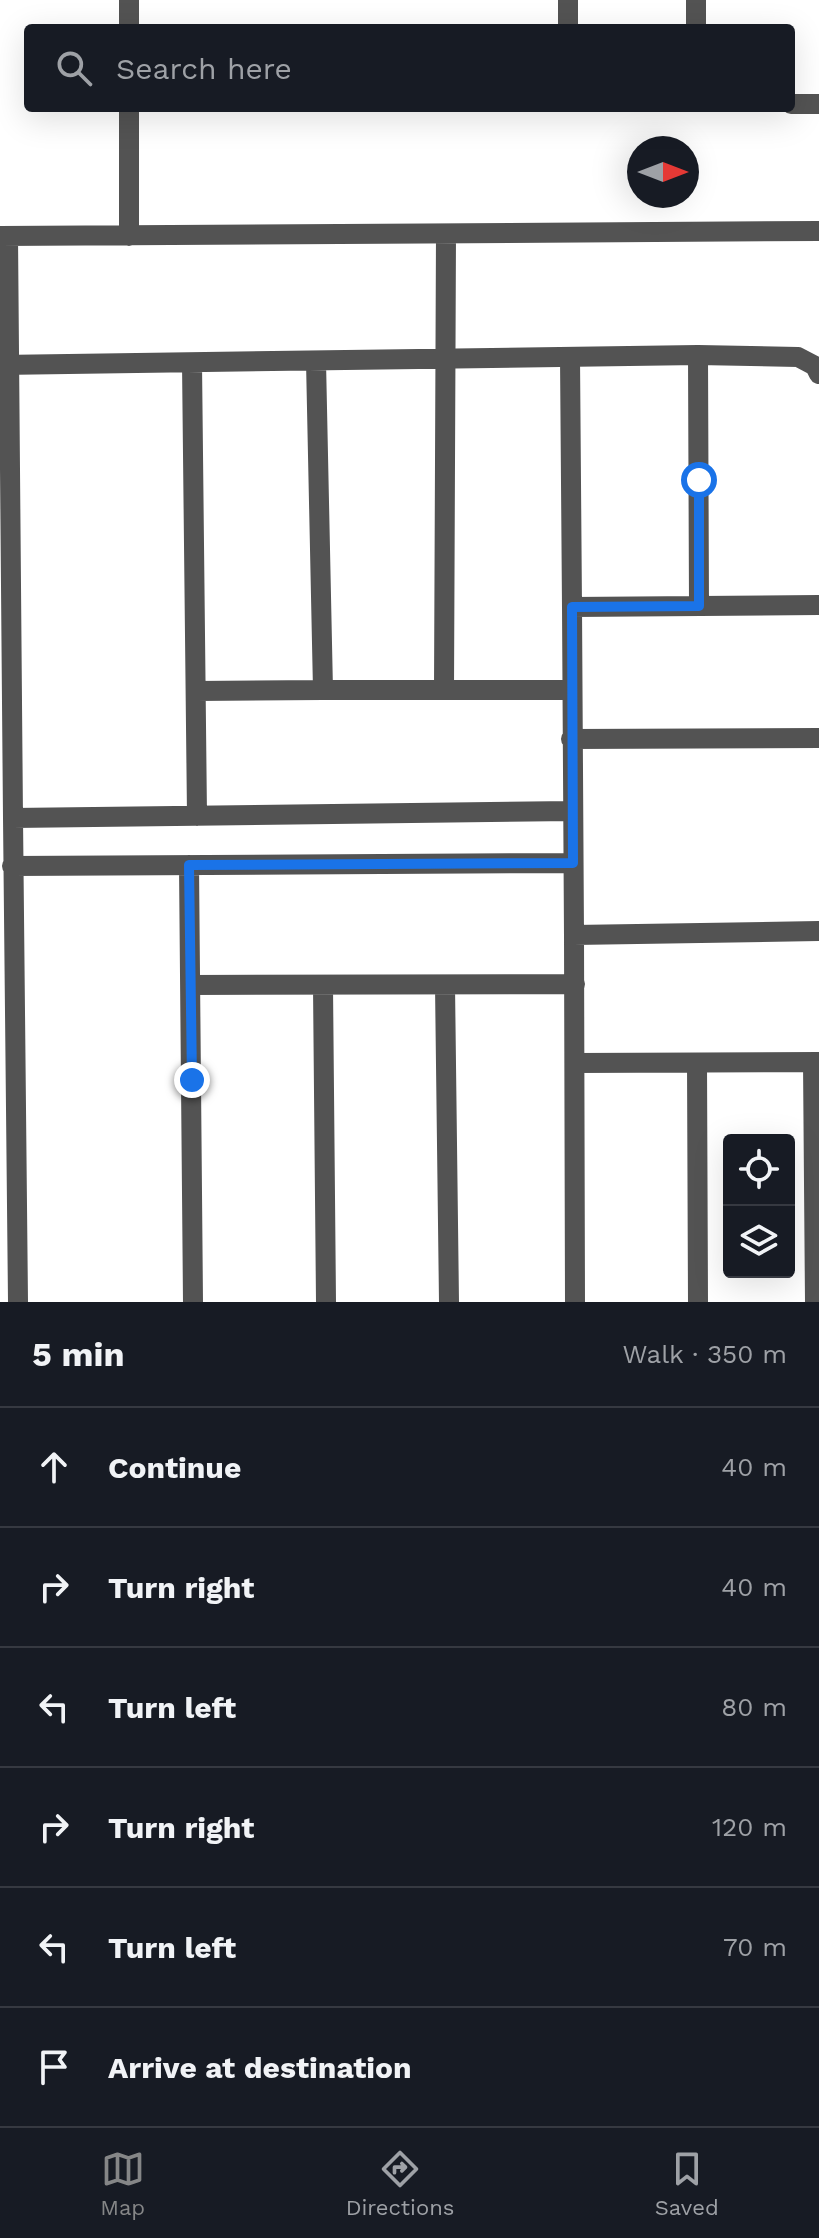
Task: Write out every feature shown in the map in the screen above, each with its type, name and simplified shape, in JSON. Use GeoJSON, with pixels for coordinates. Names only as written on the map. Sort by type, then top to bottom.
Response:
{"type":"FeatureCollection","features":[{"type":"Feature","properties":{"kind":"street"},"geometry":{"type":"LineString","coordinates":[[129,0],[129,24]]}},
{"type":"Feature","properties":{"kind":"street"},"geometry":{"type":"LineString","coordinates":[[568,0],[568,24]]}},
{"type":"Feature","properties":{"kind":"street"},"geometry":{"type":"LineString","coordinates":[[696,0],[696,24]]}},
{"type":"Feature","properties":{"kind":"street"},"geometry":{"type":"LineString","coordinates":[[795,104],[819,104]]}},
{"type":"Feature","properties":{"kind":"street"},"geometry":{"type":"LineString","coordinates":[[129,112],[129,236]]}},
{"type":"Feature","properties":{"kind":"street"},"geometry":{"type":"LineString","coordinates":[[18,1302],[9,1234],[6,926],[13,818],[6,679],[4,236],[819,231]]}},
{"type":"Feature","properties":{"kind":"street"},"geometry":{"type":"LineString","coordinates":[[444,689],[446,234]]}},
{"type":"Feature","properties":{"kind":"street"},"geometry":{"type":"LineString","coordinates":[[4,365],[698,355],[798,357],[815,366],[819,374]]}},
{"type":"Feature","properties":{"kind":"street"},"geometry":{"type":"LineString","coordinates":[[698,355],[699,606]]}},
{"type":"Feature","properties":{"kind":"street"},"geometry":{"type":"LineString","coordinates":[[570,357],[575,1302]]}},
{"type":"Feature","properties":{"kind":"street"},"geometry":{"type":"LineString","coordinates":[[316,361],[323,690]]}},
{"type":"Feature","properties":{"kind":"street"},"geometry":{"type":"LineString","coordinates":[[192,363],[197,816]]}},
{"type":"Feature","properties":{"kind":"street"},"geometry":{"type":"LineString","coordinates":[[572,607],[819,605]]}},
{"type":"Feature","properties":{"kind":"street"},"geometry":{"type":"LineString","coordinates":[[196,691],[570,690]]}},
{"type":"Feature","properties":{"kind":"street"},"geometry":{"type":"LineString","coordinates":[[571,739],[819,738]]}},
{"type":"Feature","properties":{"kind":"street"},"geometry":{"type":"LineString","coordinates":[[13,818],[572,811]]}},
{"type":"Feature","properties":{"kind":"street"},"geometry":{"type":"LineString","coordinates":[[12,866],[573,863]]}},
{"type":"Feature","properties":{"kind":"street"},"geometry":{"type":"LineString","coordinates":[[189,865],[193,1302]]}},
{"type":"Feature","properties":{"kind":"street"},"geometry":{"type":"LineString","coordinates":[[574,935],[819,931]]}},
{"type":"Feature","properties":{"kind":"street"},"geometry":{"type":"LineString","coordinates":[[191,985],[575,984]]}},
{"type":"Feature","properties":{"kind":"street"},"geometry":{"type":"LineString","coordinates":[[445,985],[449,1302]]}},
{"type":"Feature","properties":{"kind":"street"},"geometry":{"type":"LineString","coordinates":[[323,986],[326,1302]]}},
{"type":"Feature","properties":{"kind":"street"},"geometry":{"type":"LineString","coordinates":[[575,1063],[816,1062],[815,1302]]}},
{"type":"Feature","properties":{"kind":"street"},"geometry":{"type":"LineString","coordinates":[[697,1063],[698,1302]]}},
{"type":"Feature","properties":{"kind":"route"},"geometry":{"type":"LineString","coordinates":[[192,1080],[189,865],[573,863],[572,607],[699,606],[699,480]]}}]}
